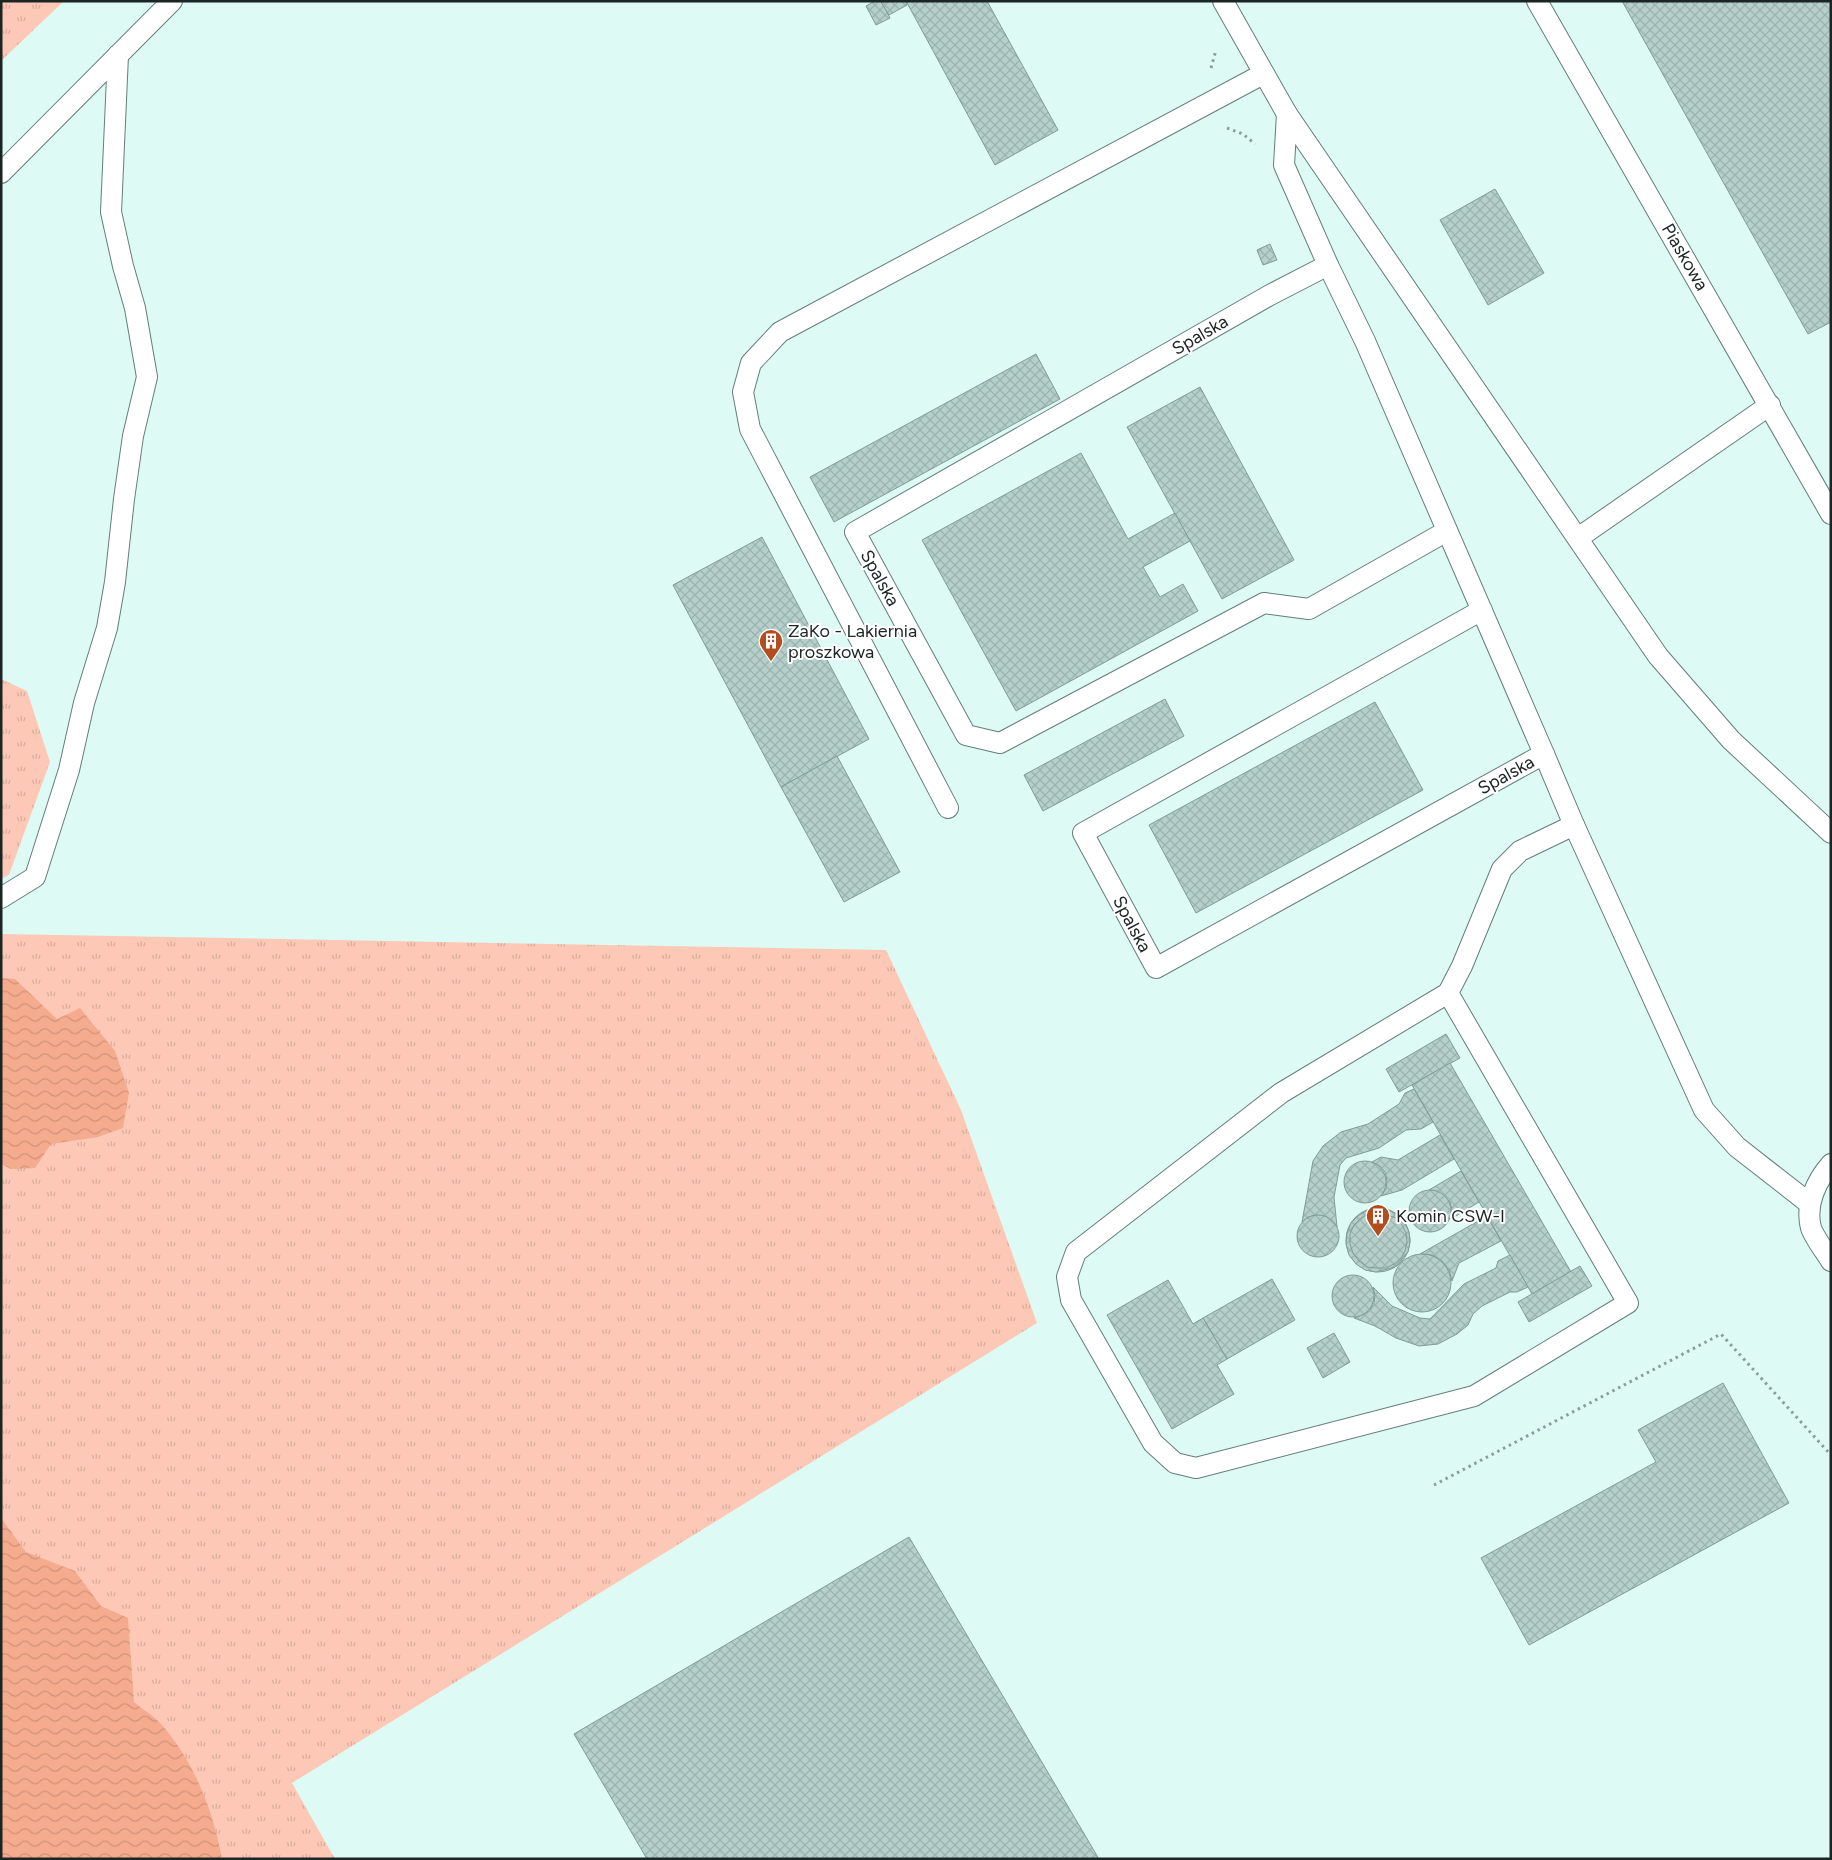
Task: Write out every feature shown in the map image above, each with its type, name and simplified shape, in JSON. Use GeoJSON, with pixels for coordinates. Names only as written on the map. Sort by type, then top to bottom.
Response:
{"type":"FeatureCollection","features":[{"type":"Feature","properties":{"kind":"lane"},"geometry":{"type":"LineString","coordinates":[[1,172],[172,1]]}},
{"type":"Feature","properties":{"kind":"lane"},"geometry":{"type":"LineString","coordinates":[[1223,1],[1287,114],[1658,656],[1730,740],[1831,833]]}},
{"type":"Feature","properties":{"kind":"lane","name":"Piaskowa"},"geometry":{"type":"LineString","coordinates":[[1537,1],[1831,514]]}},
{"type":"Feature","properties":{"kind":"lane"},"geometry":{"type":"LineString","coordinates":[[1,898],[35,877],[69,770],[84,703],[107,628],[115,582],[133,436],[147,377],[135,308],[111,212],[118,55]]}},
{"type":"Feature","properties":{"kind":"lane"},"geometry":{"type":"LineString","coordinates":[[948,808],[750,429],[743,392],[752,363],[780,332],[1263,74]]}},
{"type":"Feature","properties":{"kind":"lane","name":"Spalska"},"geometry":{"type":"LineString","coordinates":[[1287,114],[1284,165],[1328,266],[1365,341],[1448,531],[1544,754],[1156,968],[1083,833],[1482,610]]}},
{"type":"Feature","properties":{"kind":"lane","name":"Spalska"},"geometry":{"type":"LineString","coordinates":[[1328,266],[1270,295],[855,532],[966,735],[1000,743],[1264,603],[1309,609],[1448,531]]}},
{"type":"Feature","properties":{"kind":"lane"},"geometry":{"type":"LineString","coordinates":[[1578,538],[1770,405]]}},
{"type":"Feature","properties":{"kind":"lane"},"geometry":{"type":"LineString","coordinates":[[1544,754],[1574,825],[1704,1110],[1737,1147],[1810,1204]]}},
{"type":"Feature","properties":{"kind":"lane"},"geometry":{"type":"LineString","coordinates":[[1448,993],[1628,1303],[1474,1396],[1196,1468],[1175,1463],[1153,1443],[1071,1300],[1068,1277],[1076,1252],[1282,1093],[1448,993],[1462,966],[1502,869],[1520,851],[1574,825]]}},
{"type":"Feature","properties":{"kind":"lane"},"geometry":{"type":"LineString","coordinates":[[1831,1164],[1820,1176],[1810,1204],[1812,1228],[1831,1262]]}},
{"type":"Feature","properties":{"kind":"path"},"geometry":{"type":"LineString","coordinates":[[1206,76],[1211,69],[1216,53],[1216,45]]}},
{"type":"Feature","properties":{"kind":"path"},"geometry":{"type":"LineString","coordinates":[[1222,127],[1230,128],[1243,134],[1254,142],[1258,151]]}},
{"type":"Feature","properties":{"kind":"path"},"geometry":{"type":"LineString","coordinates":[[1434,1485],[1721,1334],[1831,1455]]}},
{"type":"Feature","properties":{"kind":"green space"},"geometry":{"type":"Polygon","coordinates":[[[1,1],[64,1],[1,61],[1,1]]]}},
{"type":"Feature","properties":{"kind":"green space"},"geometry":{"type":"Polygon","coordinates":[[[1,679],[27,691],[50,762],[9,875],[1,879],[1,679]]]}},
{"type":"Feature","properties":{"kind":"green space"},"geometry":{"type":"Polygon","coordinates":[[[1,934],[886,950],[961,1110],[1037,1323],[292,1783],[335,1859],[1,1859],[1,934]]]}},
{"type":"Feature","properties":{"kind":"water"},"geometry":{"type":"Polygon","coordinates":[[[1,978],[15,979],[57,1019],[80,1008],[115,1051],[129,1093],[123,1128],[98,1137],[51,1144],[35,1168],[11,1169],[1,1164],[1,978]]]}},
{"type":"Feature","properties":{"kind":"water"},"geometry":{"type":"Polygon","coordinates":[[[1,1518],[26,1552],[75,1571],[101,1606],[128,1618],[134,1702],[155,1718],[173,1738],[192,1770],[213,1822],[222,1859],[1,1859],[1,1518]]]}},
{"type":"Feature","properties":{"kind":"building"},"geometry":{"type":"Polygon","coordinates":[[[875,1],[881,1],[890,18],[876,25],[866,6],[875,1]]]}},
{"type":"Feature","properties":{"kind":"building"},"geometry":{"type":"Polygon","coordinates":[[[906,1],[987,1],[1058,130],[995,165],[906,1]]]}},
{"type":"Feature","properties":{"kind":"building"},"geometry":{"type":"Polygon","coordinates":[[[906,1],[907,5],[889,15],[881,2],[906,1]]]}},
{"type":"Feature","properties":{"kind":"building"},"geometry":{"type":"Polygon","coordinates":[[[1622,1],[1831,1],[1831,322],[1808,334],[1622,1]]]}},
{"type":"Feature","properties":{"kind":"building"},"geometry":{"type":"Polygon","coordinates":[[[1495,189],[1544,273],[1488,305],[1440,220],[1495,189]]]}},
{"type":"Feature","properties":{"kind":"building"},"geometry":{"type":"Polygon","coordinates":[[[1270,244],[1277,260],[1263,265],[1257,250],[1270,244]]]}},
{"type":"Feature","properties":{"kind":"building"},"geometry":{"type":"Polygon","coordinates":[[[1036,354],[1060,399],[834,522],[810,477],[1036,354]]]}},
{"type":"Feature","properties":{"kind":"building"},"geometry":{"type":"Polygon","coordinates":[[[1200,387],[1294,560],[1222,599],[1127,427],[1200,387]]]}},
{"type":"Feature","properties":{"kind":"building"},"geometry":{"type":"Polygon","coordinates":[[[1081,453],[1128,539],[1175,513],[1190,541],[1143,567],[1160,597],[1183,584],[1198,611],[1016,711],[922,540],[1081,453]]]}},
{"type":"Feature","properties":{"kind":"building","name":"ZaKo - Lakiernia proszkowa"},"geometry":{"type":"Polygon","coordinates":[[[762,537],[869,739],[781,787],[673,585],[762,537]]]}},
{"type":"Feature","properties":{"kind":"building"},"geometry":{"type":"Polygon","coordinates":[[[1165,699],[1184,736],[1043,811],[1024,775],[1165,699]]]}},
{"type":"Feature","properties":{"kind":"building"},"geometry":{"type":"Polygon","coordinates":[[[1375,702],[1423,790],[1196,913],[1149,825],[1375,702]]]}},
{"type":"Feature","properties":{"kind":"building"},"geometry":{"type":"Polygon","coordinates":[[[837,756],[900,872],[844,902],[781,787],[837,756]]]}},
{"type":"Feature","properties":{"kind":"building"},"geometry":{"type":"Polygon","coordinates":[[[1446,1034],[1460,1058],[1399,1092],[1386,1069],[1446,1034]]]}},
{"type":"Feature","properties":{"kind":"building"},"geometry":{"type":"Polygon","coordinates":[[[1450,1063],[1571,1272],[1532,1294],[1412,1085],[1450,1063]]]}},
{"type":"Feature","properties":{"kind":"building"},"geometry":{"type":"Polygon","coordinates":[[[1414,1089],[1433,1122],[1421,1129],[1406,1130],[1379,1148],[1346,1158],[1340,1165],[1334,1197],[1337,1227],[1332,1220],[1317,1215],[1308,1217],[1302,1222],[1313,1161],[1323,1146],[1341,1132],[1368,1124],[1399,1104],[1405,1093],[1414,1089]]]}},
{"type":"Feature","properties":{"kind":"building"},"geometry":{"type":"Polygon","coordinates":[[[1440,1135],[1454,1159],[1402,1190],[1381,1196],[1386,1189],[1385,1172],[1380,1166],[1372,1162],[1381,1157],[1398,1160],[1440,1135]]]}},
{"type":"Feature","properties":{"kind":"building"},"geometry":{"type":"Polygon","coordinates":[[[1369,1161],[1377,1164],[1383,1170],[1386,1182],[1383,1194],[1377,1200],[1361,1203],[1353,1200],[1347,1194],[1344,1178],[1347,1170],[1353,1164],[1369,1161]]]}},
{"type":"Feature","properties":{"kind":"building"},"geometry":{"type":"Polygon","coordinates":[[[1461,1171],[1479,1202],[1451,1219],[1452,1210],[1450,1202],[1437,1191],[1429,1190],[1461,1171]]]}},
{"type":"Feature","properties":{"kind":"building"},"geometry":{"type":"Polygon","coordinates":[[[1434,1190],[1442,1193],[1448,1199],[1451,1211],[1448,1223],[1442,1229],[1426,1232],[1418,1229],[1412,1223],[1409,1207],[1412,1199],[1418,1193],[1434,1190]]]}},
{"type":"Feature","properties":{"kind":"building","name":"Komin CSW-I"},"geometry":{"type":"Polygon","coordinates":[[[1378,1208],[1396,1214],[1404,1222],[1410,1240],[1404,1258],[1396,1266],[1378,1272],[1360,1266],[1352,1258],[1346,1240],[1352,1222],[1360,1214],[1378,1208]]]}},
{"type":"Feature","properties":{"kind":"building"},"geometry":{"type":"Polygon","coordinates":[[[1368,1210],[1389,1210],[1398,1215],[1405,1223],[1409,1232],[1408,1252],[1395,1267],[1376,1272],[1365,1270],[1356,1264],[1349,1255],[1346,1244],[1347,1233],[1351,1223],[1368,1210]],[[1379,1212],[1370,1213],[1354,1225],[1350,1234],[1350,1244],[1353,1253],[1367,1267],[1386,1268],[1401,1258],[1407,1242],[1406,1233],[1396,1218],[1379,1212]]]}},
{"type":"Feature","properties":{"kind":"building"},"geometry":{"type":"Polygon","coordinates":[[[1322,1215],[1330,1218],[1336,1224],[1339,1236],[1336,1248],[1330,1254],[1314,1257],[1306,1254],[1300,1248],[1297,1232],[1300,1224],[1306,1218],[1322,1215]]]}},
{"type":"Feature","properties":{"kind":"building"},"geometry":{"type":"Polygon","coordinates":[[[1487,1216],[1501,1241],[1459,1263],[1452,1281],[1449,1270],[1442,1261],[1432,1255],[1420,1254],[1487,1216]]]}},
{"type":"Feature","properties":{"kind":"building"},"geometry":{"type":"Polygon","coordinates":[[[1422,1254],[1433,1256],[1446,1267],[1451,1283],[1449,1294],[1438,1307],[1422,1312],[1411,1310],[1398,1299],[1393,1283],[1395,1272],[1406,1259],[1422,1254]]]}},
{"type":"Feature","properties":{"kind":"building"},"geometry":{"type":"Polygon","coordinates":[[[1510,1255],[1528,1287],[1517,1292],[1510,1292],[1482,1306],[1473,1314],[1468,1325],[1457,1334],[1438,1344],[1419,1346],[1396,1338],[1375,1326],[1354,1318],[1369,1311],[1374,1303],[1373,1287],[1392,1306],[1420,1318],[1430,1319],[1464,1284],[1496,1268],[1498,1261],[1510,1255]]]}},
{"type":"Feature","properties":{"kind":"building"},"geometry":{"type":"Polygon","coordinates":[[[1580,1266],[1592,1286],[1529,1322],[1518,1302],[1580,1266]]]}},
{"type":"Feature","properties":{"kind":"building"},"geometry":{"type":"Polygon","coordinates":[[[1357,1275],[1365,1278],[1371,1284],[1374,1296],[1371,1308],[1365,1314],[1349,1317],[1341,1314],[1335,1308],[1332,1292],[1335,1284],[1341,1278],[1357,1275]]]}},
{"type":"Feature","properties":{"kind":"building"},"geometry":{"type":"Polygon","coordinates":[[[1272,1279],[1295,1320],[1227,1359],[1203,1318],[1272,1279]]]}},
{"type":"Feature","properties":{"kind":"building"},"geometry":{"type":"Polygon","coordinates":[[[1168,1280],[1193,1324],[1203,1318],[1227,1359],[1217,1365],[1234,1394],[1172,1429],[1107,1315],[1168,1280]]]}},
{"type":"Feature","properties":{"kind":"building"},"geometry":{"type":"Polygon","coordinates":[[[1334,1333],[1350,1362],[1323,1378],[1307,1348],[1334,1333]]]}},
{"type":"Feature","properties":{"kind":"building"},"geometry":{"type":"Polygon","coordinates":[[[1723,1383],[1789,1503],[1529,1645],[1481,1558],[1656,1462],[1638,1430],[1723,1383]]]}},
{"type":"Feature","properties":{"kind":"building"},"geometry":{"type":"Polygon","coordinates":[[[909,1537],[1099,1859],[647,1859],[574,1734],[909,1537]]]}},
{"type":"Feature","properties":{"kind":"place","name":"ZaKo - Lakiernia proszkowa"},"geometry":{"type":"Point","coordinates":[771,662]}},
{"type":"Feature","properties":{"kind":"place","name":"Komin CSW-I"},"geometry":{"type":"Point","coordinates":[1378,1237]}}]}
